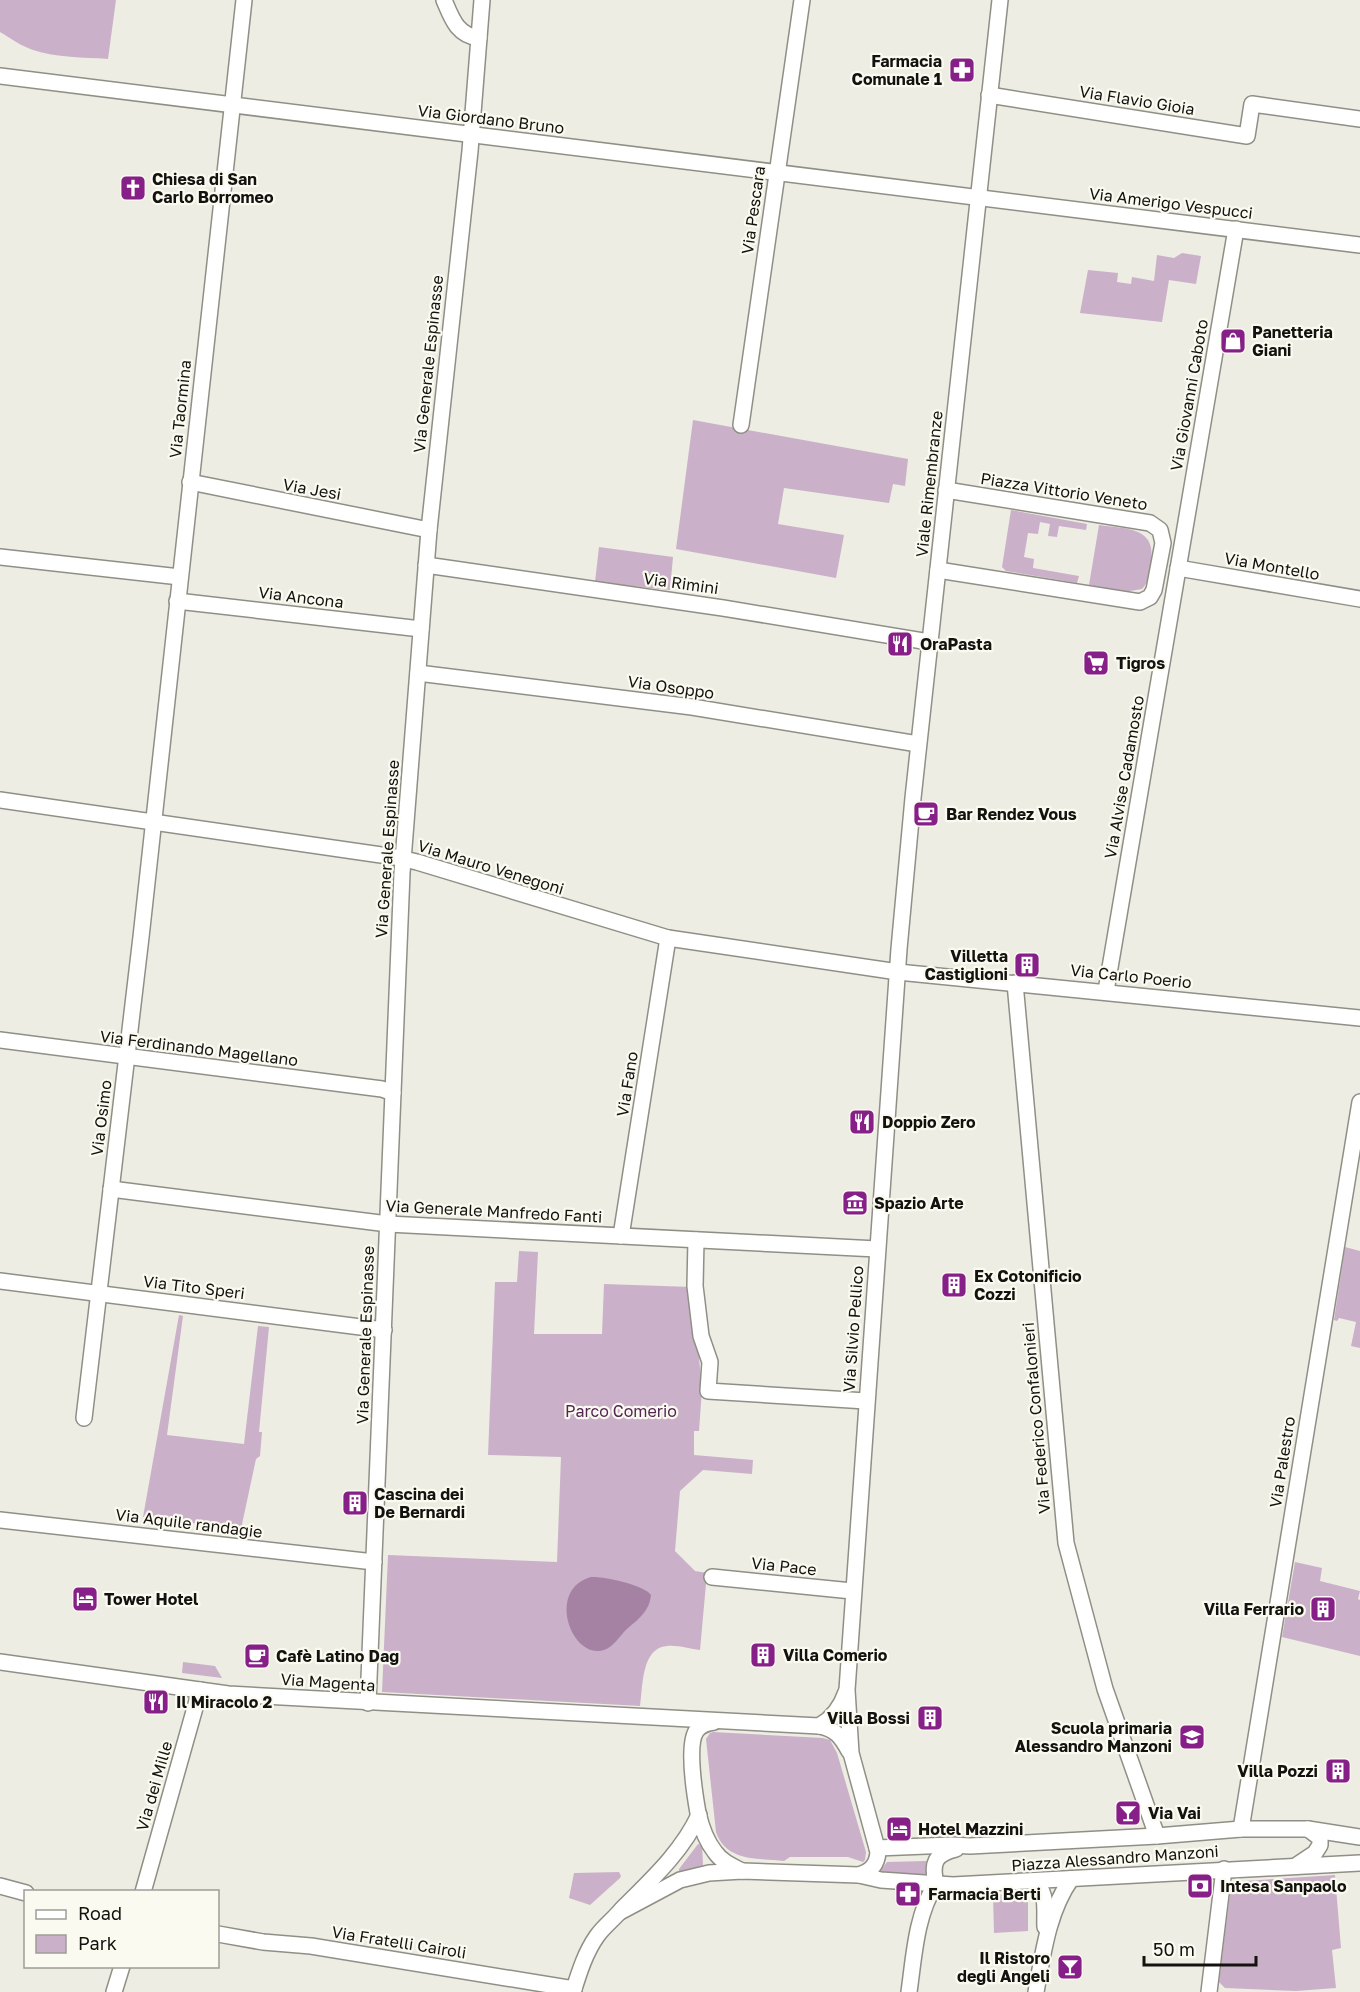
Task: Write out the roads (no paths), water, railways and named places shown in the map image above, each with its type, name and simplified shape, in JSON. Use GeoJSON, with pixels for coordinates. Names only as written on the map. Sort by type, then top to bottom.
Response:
{"type":"FeatureCollection","features":[{"type":"Feature","properties":{"kind":"street","name":"Via Taormina"},"geometry":{"type":"LineString","coordinates":[[153,822],[244,0]]}},
{"type":"Feature","properties":{"kind":"street"},"geometry":{"type":"LineString","coordinates":[[444,0],[459,30],[479,38]]}},
{"type":"Feature","properties":{"kind":"street","name":"Via Generale Espinasse"},"geometry":{"type":"LineString","coordinates":[[368,1703],[403,859],[429,530],[471,134],[482,0]]}},
{"type":"Feature","properties":{"kind":"street","name":"Via Pescara"},"geometry":{"type":"LineString","coordinates":[[741,425],[802,0]]}},
{"type":"Feature","properties":{"kind":"street","name":"Viale Rimembranze"},"geometry":{"type":"LineString","coordinates":[[898,972],[918,744],[1000,0]]}},
{"type":"Feature","properties":{"kind":"street","name":"Via Giordano Bruno"},"geometry":{"type":"LineString","coordinates":[[0,75],[978,198]]}},
{"type":"Feature","properties":{"kind":"street","name":"Via Flavio Gioia"},"geometry":{"type":"LineString","coordinates":[[989,95],[1247,136],[1252,104],[1360,119]]}},
{"type":"Feature","properties":{"kind":"street","name":"Via Amerigo Vespucci"},"geometry":{"type":"LineString","coordinates":[[978,198],[1360,245]]}},
{"type":"Feature","properties":{"kind":"street","name":"Via Giovanni Caboto"},"geometry":{"type":"LineString","coordinates":[[1178,568],[1236,229]]}},
{"type":"Feature","properties":{"kind":"street","name":"Via Jesi"},"geometry":{"type":"LineString","coordinates":[[190,482],[429,530]]}},
{"type":"Feature","properties":{"kind":"street","name":"Piazza Vittorio Veneto"},"geometry":{"type":"LineString","coordinates":[[946,490],[1150,523],[1160,530],[1163,543],[1178,568]]}},
{"type":"Feature","properties":{"kind":"street"},"geometry":{"type":"LineString","coordinates":[[1154,590],[1163,543]]}},
{"type":"Feature","properties":{"kind":"street"},"geometry":{"type":"LineString","coordinates":[[0,557],[180,577]]}},
{"type":"Feature","properties":{"kind":"street","name":"Via Rimini"},"geometry":{"type":"LineString","coordinates":[[426,565],[723,608],[930,642]]}},
{"type":"Feature","properties":{"kind":"street"},"geometry":{"type":"LineString","coordinates":[[938,570],[1135,602],[1147,600],[1154,590],[1178,568]]}},
{"type":"Feature","properties":{"kind":"street","name":"Via Montello"},"geometry":{"type":"LineString","coordinates":[[1178,568],[1360,599]]}},
{"type":"Feature","properties":{"kind":"street","name":"Via Alvise Cadamosto"},"geometry":{"type":"LineString","coordinates":[[1106,992],[1178,568]]}},
{"type":"Feature","properties":{"kind":"street","name":"Via Ancona"},"geometry":{"type":"LineString","coordinates":[[177,601],[421,629]]}},
{"type":"Feature","properties":{"kind":"street","name":"Via Osoppo"},"geometry":{"type":"LineString","coordinates":[[418,673],[692,707],[918,744]]}},
{"type":"Feature","properties":{"kind":"street","name":"Via Mauro Venegoni"},"geometry":{"type":"LineString","coordinates":[[0,800],[403,859],[668,938],[898,972]]}},
{"type":"Feature","properties":{"kind":"street","name":"Via Osimo"},"geometry":{"type":"LineString","coordinates":[[84,1418],[153,822]]}},
{"type":"Feature","properties":{"kind":"street","name":"Via Fano"},"geometry":{"type":"LineString","coordinates":[[621,1236],[668,938]]}},
{"type":"Feature","properties":{"kind":"street","name":"Via Carlo Poerio"},"geometry":{"type":"LineString","coordinates":[[898,972],[1360,1018]]}},
{"type":"Feature","properties":{"kind":"street","name":"Via Silvio Pellico"},"geometry":{"type":"LineString","coordinates":[[877,1848],[851,1753],[847,1690],[852,1591],[898,972]]}},
{"type":"Feature","properties":{"kind":"street","name":"Via Federico Confalonieri"},"geometry":{"type":"LineString","coordinates":[[1015,983],[1066,1543],[1105,1689],[1157,1836]]}},
{"type":"Feature","properties":{"kind":"street","name":"Via Ferdinando Magellano"},"geometry":{"type":"LineString","coordinates":[[0,1040],[382,1089],[393,1093]]}},
{"type":"Feature","properties":{"kind":"street","name":"Via Palestro"},"geometry":{"type":"LineString","coordinates":[[1241,1828],[1360,1102]]}},
{"type":"Feature","properties":{"kind":"street","name":"Via Generale Manfredo Fanti"},"geometry":{"type":"LineString","coordinates":[[111,1189],[388,1224],[877,1249]]}},
{"type":"Feature","properties":{"kind":"street"},"geometry":{"type":"LineString","coordinates":[[696,1240],[696,1286],[701,1336],[710,1362],[708,1391],[866,1401]]}},
{"type":"Feature","properties":{"kind":"street","name":"Via Tito Speri"},"geometry":{"type":"LineString","coordinates":[[0,1281],[384,1330]]}},
{"type":"Feature","properties":{"kind":"street","name":"Via Aquile randagie"},"geometry":{"type":"LineString","coordinates":[[0,1520],[374,1562]]}},
{"type":"Feature","properties":{"kind":"street","name":"Via Pace"},"geometry":{"type":"LineString","coordinates":[[712,1577],[852,1591]]}},
{"type":"Feature","properties":{"kind":"street","name":"Via Magenta"},"geometry":{"type":"LineString","coordinates":[[0,1662],[239,1695],[819,1726],[833,1730],[839,1735],[851,1753]]}},
{"type":"Feature","properties":{"kind":"street","name":"Via dei Mille"},"geometry":{"type":"LineString","coordinates":[[144,1890],[200,1690]]}},
{"type":"Feature","properties":{"kind":"street","name":"Via Silvio Pellico"},"geometry":{"type":"LineString","coordinates":[[819,1726],[836,1713],[847,1690]]}},
{"type":"Feature","properties":{"kind":"street","name":"Via Magenta"},"geometry":{"type":"LineString","coordinates":[[655,1717],[678,1726],[685,1732],[691,1748]]}},
{"type":"Feature","properties":{"kind":"street"},"geometry":{"type":"LineString","coordinates":[[717,1721],[705,1724],[696,1731],[691,1748],[699,1815],[716,1854],[730,1866],[742,1871]]}},
{"type":"Feature","properties":{"kind":"street"},"geometry":{"type":"LineString","coordinates":[[573,1991],[595,1938],[672,1857],[690,1833],[699,1815]]}},
{"type":"Feature","properties":{"kind":"street","name":"Piazza Alessandro Manzoni"},"geometry":{"type":"LineString","coordinates":[[877,1848],[970,1846],[1157,1836],[1241,1828],[1308,1829],[1360,1837]]}},
{"type":"Feature","properties":{"kind":"street"},"geometry":{"type":"LineString","coordinates":[[1297,1865],[1315,1853],[1320,1845],[1320,1838],[1308,1829]]}},
{"type":"Feature","properties":{"kind":"street","name":"Piazza Alessandro Manzoni"},"geometry":{"type":"LineString","coordinates":[[936,1884],[934,1868],[940,1856],[944,1852],[970,1846]]}},
{"type":"Feature","properties":{"kind":"street"},"geometry":{"type":"LineString","coordinates":[[620,1912],[680,1880],[708,1873],[742,1871],[859,1875],[870,1870],[875,1864],[877,1848]]}},
{"type":"Feature","properties":{"kind":"street","name":"Piazza Alessandro Manzoni"},"geometry":{"type":"LineString","coordinates":[[859,1875],[881,1880],[936,1884],[1032,1882],[1224,1869],[1360,1863]]}},
{"type":"Feature","properties":{"kind":"street"},"geometry":{"type":"LineString","coordinates":[[1209,1992],[1224,1869]]}},
{"type":"Feature","properties":{"kind":"street"},"geometry":{"type":"LineString","coordinates":[[1036,1992],[1045,1941],[1060,1898],[1071,1879]]}},
{"type":"Feature","properties":{"kind":"street"},"geometry":{"type":"LineString","coordinates":[[1032,1882],[1041,1889],[1044,1898],[1045,1941]]}},
{"type":"Feature","properties":{"kind":"street"},"geometry":{"type":"LineString","coordinates":[[909,1992],[922,1916],[930,1892],[936,1884]]}},
{"type":"Feature","properties":{"kind":"street"},"geometry":{"type":"LineString","coordinates":[[0,1886],[24,1892]]}},
{"type":"Feature","properties":{"kind":"street","name":"Via Fratelli Cairoli"},"geometry":{"type":"LineString","coordinates":[[219,1934],[263,1942],[311,1946],[573,1991]]}},
{"type":"Feature","properties":{"kind":"street"},"geometry":{"type":"LineString","coordinates":[[114,1992],[121,1968]]}},
{"type":"Feature","properties":{"kind":"place","name":"Farmacia Comunale 1"},"geometry":{"type":"Point","coordinates":[962,70]}},
{"type":"Feature","properties":{"kind":"place","name":"Chiesa di San Carlo Borromeo"},"geometry":{"type":"Point","coordinates":[133,188]}},
{"type":"Feature","properties":{"kind":"place","name":"Panetteria Giani"},"geometry":{"type":"Point","coordinates":[1233,341]}},
{"type":"Feature","properties":{"kind":"place","name":"OraPasta"},"geometry":{"type":"Point","coordinates":[900,644]}},
{"type":"Feature","properties":{"kind":"place","name":"Tigros"},"geometry":{"type":"Point","coordinates":[1096,663]}},
{"type":"Feature","properties":{"kind":"place","name":"Bar Rendez Vous"},"geometry":{"type":"Point","coordinates":[926,814]}},
{"type":"Feature","properties":{"kind":"place","name":"Villetta Castiglioni"},"geometry":{"type":"Point","coordinates":[1027,965]}},
{"type":"Feature","properties":{"kind":"place","name":"Doppio Zero"},"geometry":{"type":"Point","coordinates":[862,1122]}},
{"type":"Feature","properties":{"kind":"place","name":"Spazio Arte"},"geometry":{"type":"Point","coordinates":[855,1203]}},
{"type":"Feature","properties":{"kind":"place","name":"Ex Cotonificio Cozzi"},"geometry":{"type":"Point","coordinates":[954,1285]}},
{"type":"Feature","properties":{"kind":"place","name":"Cascina dei De Bernardi"},"geometry":{"type":"Point","coordinates":[355,1503]}},
{"type":"Feature","properties":{"kind":"place","name":"Tower Hotel"},"geometry":{"type":"Point","coordinates":[85,1599]}},
{"type":"Feature","properties":{"kind":"place","name":"Villa Ferrario"},"geometry":{"type":"Point","coordinates":[1323,1609]}},
{"type":"Feature","properties":{"kind":"place","name":"Villa Comerio"},"geometry":{"type":"Point","coordinates":[763,1655]}},
{"type":"Feature","properties":{"kind":"place","name":"Cafè Latino Dag"},"geometry":{"type":"Point","coordinates":[257,1656]}},
{"type":"Feature","properties":{"kind":"place","name":"Il Miracolo 2"},"geometry":{"type":"Point","coordinates":[156,1702]}},
{"type":"Feature","properties":{"kind":"place","name":"Villa Bossi"},"geometry":{"type":"Point","coordinates":[930,1718]}},
{"type":"Feature","properties":{"kind":"place","name":"Scuola primaria Alessandro Manzoni"},"geometry":{"type":"Point","coordinates":[1192,1737]}},
{"type":"Feature","properties":{"kind":"place","name":"Villa Pozzi"},"geometry":{"type":"Point","coordinates":[1338,1771]}},
{"type":"Feature","properties":{"kind":"place","name":"Via Vai"},"geometry":{"type":"Point","coordinates":[1128,1813]}},
{"type":"Feature","properties":{"kind":"place","name":"Hotel Mazzini"},"geometry":{"type":"Point","coordinates":[899,1829]}},
{"type":"Feature","properties":{"kind":"place","name":"Intesa Sanpaolo"},"geometry":{"type":"Point","coordinates":[1200,1886]}},
{"type":"Feature","properties":{"kind":"place","name":"Farmacia Berti"},"geometry":{"type":"Point","coordinates":[908,1894]}},
{"type":"Feature","properties":{"kind":"place","name":"Il Ristoro degli Angeli"},"geometry":{"type":"Point","coordinates":[1070,1967]}},
{"type":"Feature","properties":{"kind":"park label","name":"Parco Comerio"},"geometry":{"type":"Point","coordinates":[621,1411]}}]}
